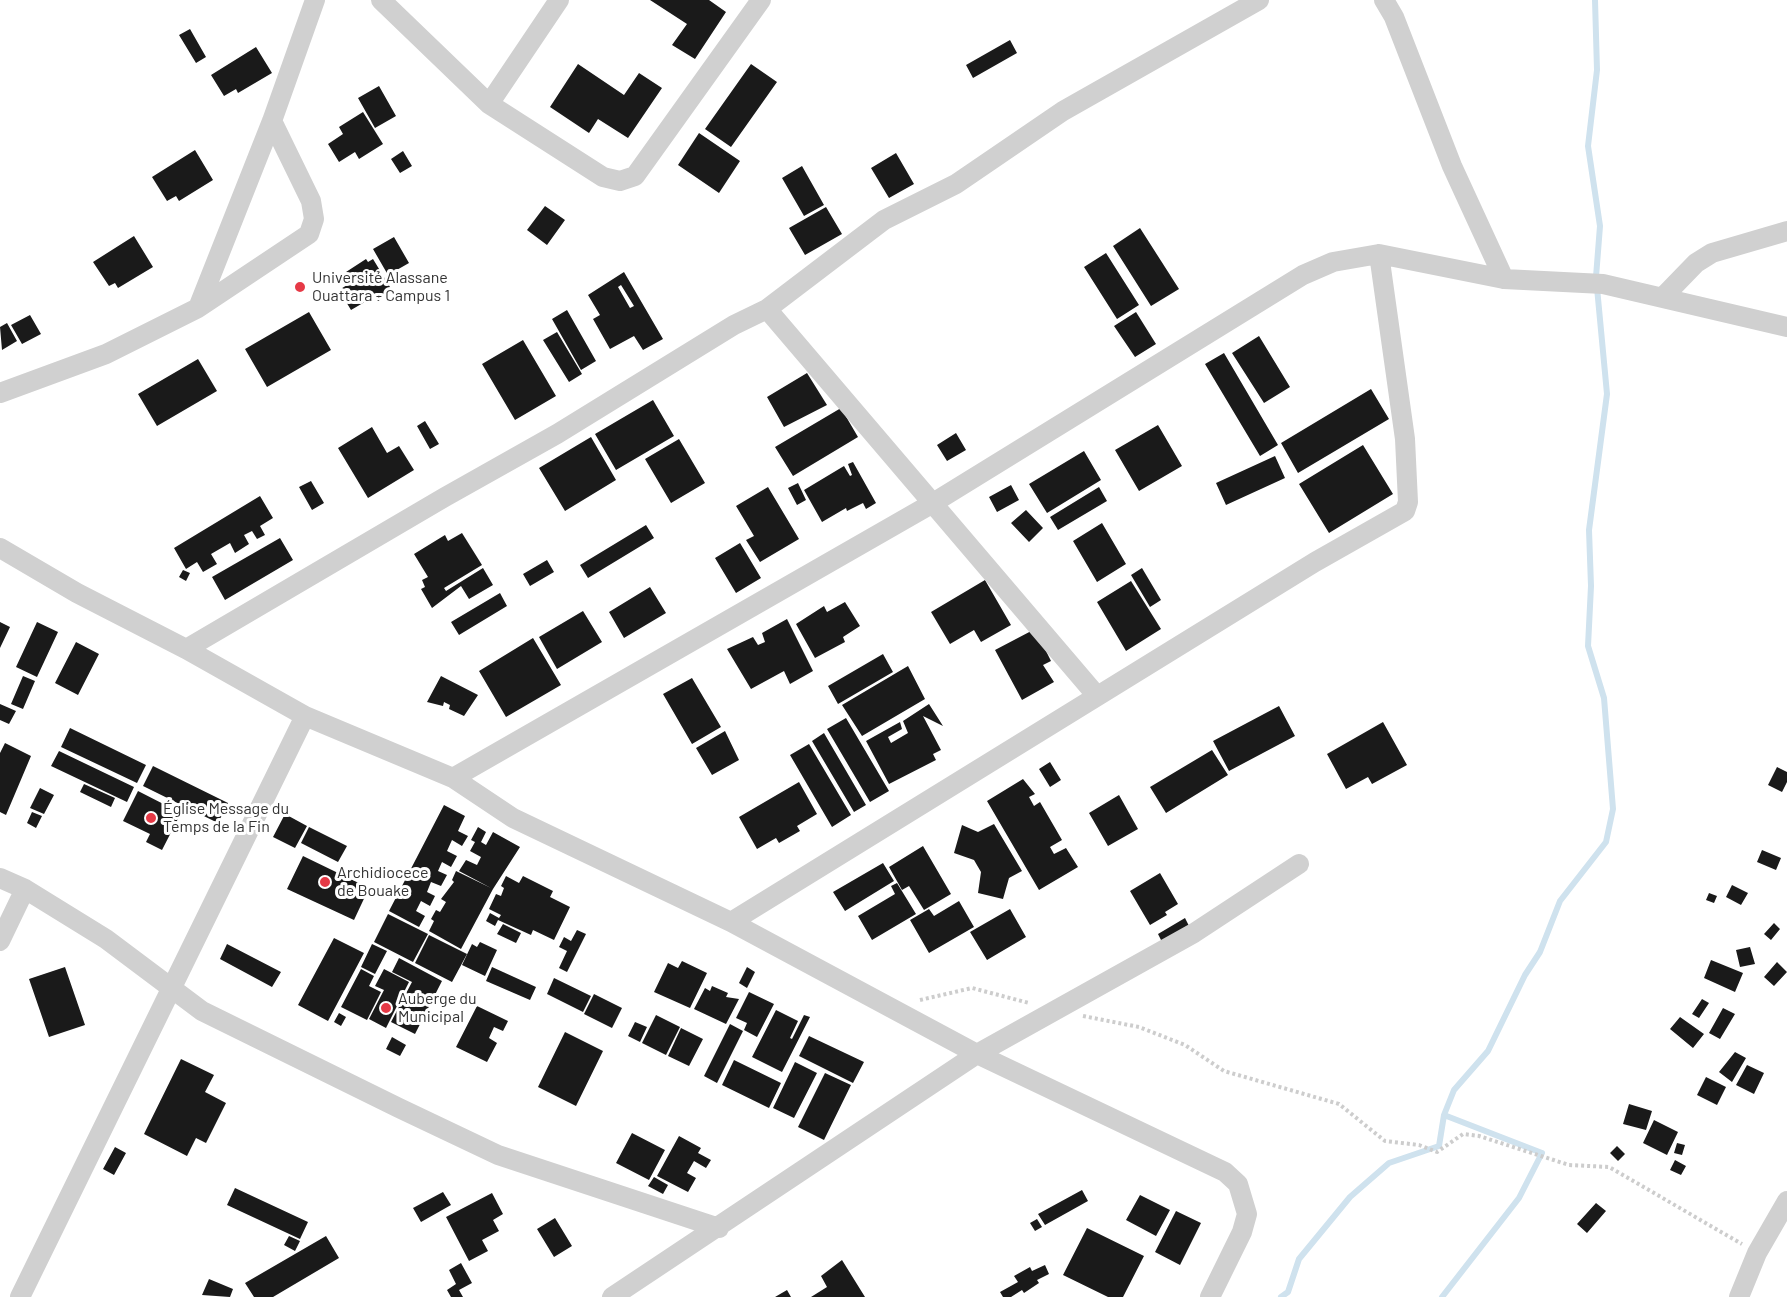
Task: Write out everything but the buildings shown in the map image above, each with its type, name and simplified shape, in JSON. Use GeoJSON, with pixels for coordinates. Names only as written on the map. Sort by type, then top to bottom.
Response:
{"type":"FeatureCollection","features":[{"type":"Feature","properties":{"kind":"street"},"geometry":{"type":"LineString","coordinates":[[198,308],[272,121],[315,0]]}},
{"type":"Feature","properties":{"kind":"street"},"geometry":{"type":"LineString","coordinates":[[381,0],[489,104],[603,177],[621,181],[635,176],[761,0]]}},
{"type":"Feature","properties":{"kind":"street"},"geometry":{"type":"LineString","coordinates":[[489,104],[559,0]]}},
{"type":"Feature","properties":{"kind":"street"},"geometry":{"type":"LineString","coordinates":[[186,649],[445,496],[557,434],[734,325],[767,309],[884,220],[956,184],[1063,111],[1259,0]]}},
{"type":"Feature","properties":{"kind":"street"},"geometry":{"type":"LineString","coordinates":[[1384,0],[1394,17],[1452,166],[1504,279]]}},
{"type":"Feature","properties":{"kind":"street"},"geometry":{"type":"LineString","coordinates":[[0,393],[106,354],[198,308],[309,234],[315,219],[311,201],[272,121]]}},
{"type":"Feature","properties":{"kind":"street"},"geometry":{"type":"LineString","coordinates":[[1664,296],[1696,264],[1712,253],[1787,231]]}},
{"type":"Feature","properties":{"kind":"street"},"geometry":{"type":"LineString","coordinates":[[731,922],[1315,562],[1405,511],[1408,502],[1405,440],[1379,254]]}},
{"type":"Feature","properties":{"kind":"street"},"geometry":{"type":"LineString","coordinates":[[453,778],[933,503],[1303,275],[1333,262],[1379,254],[1504,279],[1603,284],[1664,296],[1787,327]]}},
{"type":"Feature","properties":{"kind":"street"},"geometry":{"type":"LineString","coordinates":[[767,309],[1097,696]]}},
{"type":"Feature","properties":{"kind":"street"},"geometry":{"type":"LineString","coordinates":[[0,548],[77,593],[186,649],[305,716],[453,778],[513,818],[731,922],[977,1054],[1225,1172],[1238,1184],[1247,1214],[1233,1254],[1210,1297]]}},
{"type":"Feature","properties":{"kind":"street"},"geometry":{"type":"LineString","coordinates":[[20,1297],[305,716]]}},
{"type":"Feature","properties":{"kind":"street"},"geometry":{"type":"LineString","coordinates":[[612,1297],[719,1228],[977,1054],[1194,933],[1299,864]]}},
{"type":"Feature","properties":{"kind":"street"},"geometry":{"type":"LineString","coordinates":[[0,878],[25,890],[106,939],[202,1011],[498,1155],[719,1228]]}},
{"type":"Feature","properties":{"kind":"street"},"geometry":{"type":"LineString","coordinates":[[0,941],[25,890]]}},
{"type":"Feature","properties":{"kind":"street"},"geometry":{"type":"LineString","coordinates":[[1739,1297],[1757,1252],[1787,1201]]}},
{"type":"Feature","properties":{"kind":"path"},"geometry":{"type":"LineString","coordinates":[[893,1007],[972,988],[1054,1011],[1139,1027],[1185,1045],[1224,1071],[1339,1104],[1385,1141],[1419,1144],[1437,1152],[1463,1134],[1479,1136],[1569,1165],[1609,1167],[1757,1252]]}},
{"type":"Feature","properties":{"kind":"waterway"},"geometry":{"type":"LineString","coordinates":[[1281,1297],[1288,1292],[1299,1259],[1350,1197],[1389,1163],[1439,1146],[1444,1115],[1454,1090],[1488,1051],[1525,975],[1540,952],[1560,901],[1606,842],[1613,809],[1604,698],[1588,646],[1591,586],[1589,530],[1607,394],[1596,277],[1600,226],[1588,146],[1597,70],[1595,0]]}},
{"type":"Feature","properties":{"kind":"waterway"},"geometry":{"type":"LineString","coordinates":[[1442,1297],[1519,1198],[1542,1153],[1444,1115]]}},
{"type":"Feature","properties":{"kind":"place","name":"Université Alassane Ouattara - Campus 1"},"geometry":{"type":"Point","coordinates":[300,287]}},
{"type":"Feature","properties":{"kind":"place","name":"Église Message du Temps de la Fin"},"geometry":{"type":"Point","coordinates":[151,818]}},
{"type":"Feature","properties":{"kind":"place","name":"Archidiocece de Bouake"},"geometry":{"type":"Point","coordinates":[325,882]}},
{"type":"Feature","properties":{"kind":"place","name":"Auberge du Municipal"},"geometry":{"type":"Point","coordinates":[386,1008]}}]}
